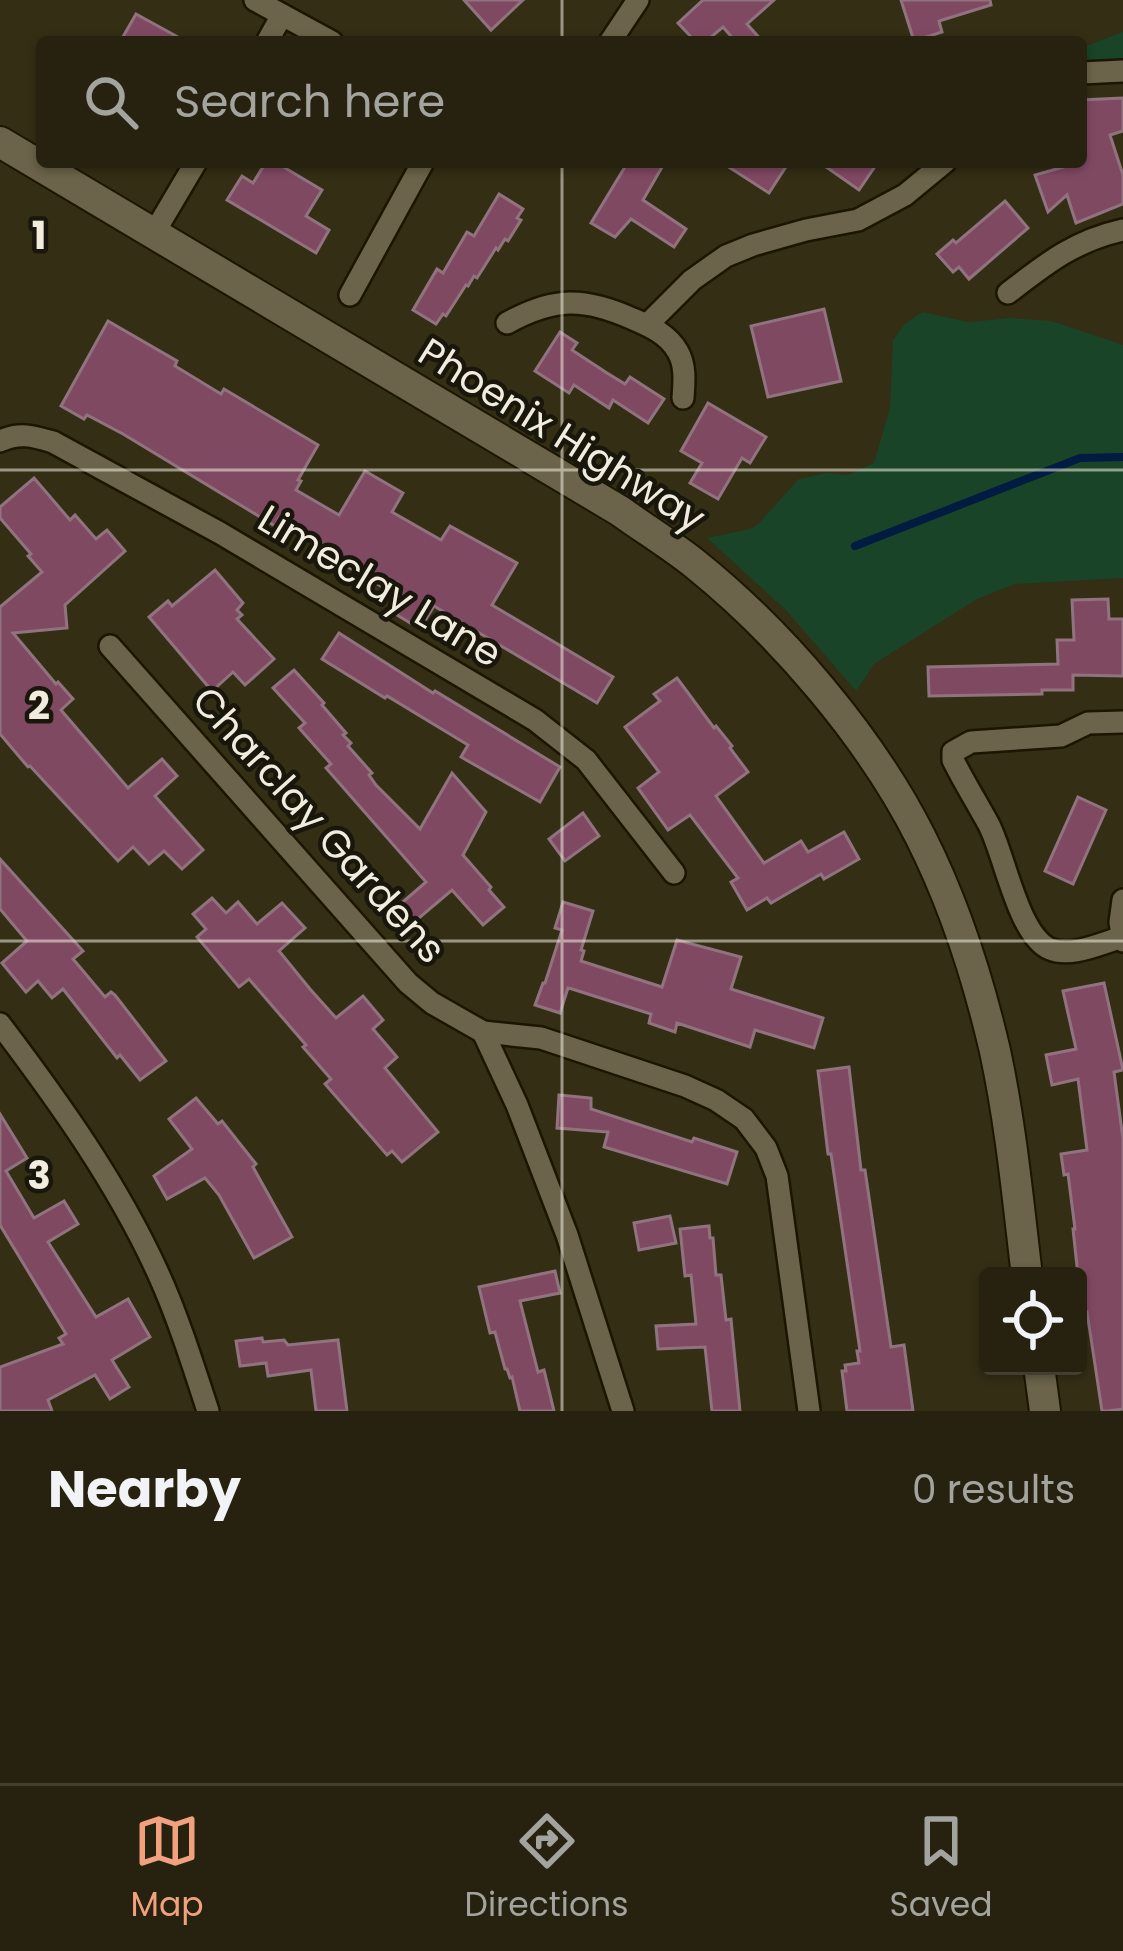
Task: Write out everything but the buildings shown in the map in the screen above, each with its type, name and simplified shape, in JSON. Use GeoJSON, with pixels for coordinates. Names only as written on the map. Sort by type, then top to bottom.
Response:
{"type":"FeatureCollection","features":[{"type":"Feature","properties":{"kind":"main road","name":"Phoenix Highway"},"geometry":{"type":"LineString","coordinates":[[0,142],[36,163]]}},
{"type":"Feature","properties":{"kind":"main road","name":"Phoenix Highway"},"geometry":{"type":"LineString","coordinates":[[44,168],[620,511],[694,564],[760,622],[829,699],[919,835],[967,952],[994,1050],[1027,1267]]}},
{"type":"Feature","properties":{"kind":"main road"},"geometry":{"type":"LineString","coordinates":[[1040,1375],[1045,1411]]}},
{"type":"Feature","properties":{"kind":"street"},"geometry":{"type":"LineString","coordinates":[[255,0],[321,36]]}},
{"type":"Feature","properties":{"kind":"street"},"geometry":{"type":"LineString","coordinates":[[614,36],[638,0]]}},
{"type":"Feature","properties":{"kind":"street"},"geometry":{"type":"LineString","coordinates":[[270,36],[282,15]]}},
{"type":"Feature","properties":{"kind":"street"},"geometry":{"type":"LineString","coordinates":[[1087,73],[1123,71]]}},
{"type":"Feature","properties":{"kind":"street"},"geometry":{"type":"LineString","coordinates":[[154,233],[192,168]]}},
{"type":"Feature","properties":{"kind":"street"},"geometry":{"type":"LineString","coordinates":[[350,296],[420,168]]}},
{"type":"Feature","properties":{"kind":"street"},"geometry":{"type":"LineString","coordinates":[[647,325],[692,280],[726,256],[753,244],[858,220],[905,195],[938,168]]}},
{"type":"Feature","properties":{"kind":"street"},"geometry":{"type":"LineString","coordinates":[[1008,293],[1066,250],[1123,230]]}},
{"type":"Feature","properties":{"kind":"street"},"geometry":{"type":"LineString","coordinates":[[507,323],[536,307],[603,306],[669,339],[681,355],[683,398]]}},
{"type":"Feature","properties":{"kind":"street","name":"Limeclay Lane"},"geometry":{"type":"LineString","coordinates":[[0,442],[13,435],[53,442],[220,533],[535,720],[586,760],[674,873]]}},
{"type":"Feature","properties":{"kind":"street","name":"Charclay Gardens"},"geometry":{"type":"LineString","coordinates":[[110,646],[408,983],[432,1003],[483,1032],[541,1038],[685,1085],[744,1119],[766,1148],[777,1176],[809,1411]]}},
{"type":"Feature","properties":{"kind":"street"},"geometry":{"type":"LineString","coordinates":[[1123,722],[1088,723],[1060,736],[971,742],[953,752],[952,760],[991,829],[1025,920],[1047,948],[1077,951],[1123,939],[1123,900]]}},
{"type":"Feature","properties":{"kind":"street"},"geometry":{"type":"LineString","coordinates":[[0,1024],[55,1097],[113,1188],[158,1273],[208,1411]]}},
{"type":"Feature","properties":{"kind":"street"},"geometry":{"type":"LineString","coordinates":[[483,1032],[567,1235],[623,1411]]}},
{"type":"Feature","properties":{"kind":"green space"},"geometry":{"type":"Polygon","coordinates":[[[1123,32],[1123,59],[1087,61],[1087,46],[1123,32]]]}},
{"type":"Feature","properties":{"kind":"green space"},"geometry":{"type":"Polygon","coordinates":[[[922,312],[969,322],[1051,321],[1123,345],[1123,578],[1015,584],[977,599],[874,664],[856,691],[786,610],[707,538],[758,524],[799,479],[827,473],[848,475],[874,463],[890,408],[893,340],[922,312]]]}},
{"type":"Feature","properties":{"kind":"waterway"},"geometry":{"type":"LineString","coordinates":[[855,546],[1080,458],[1123,457]]}}]}
